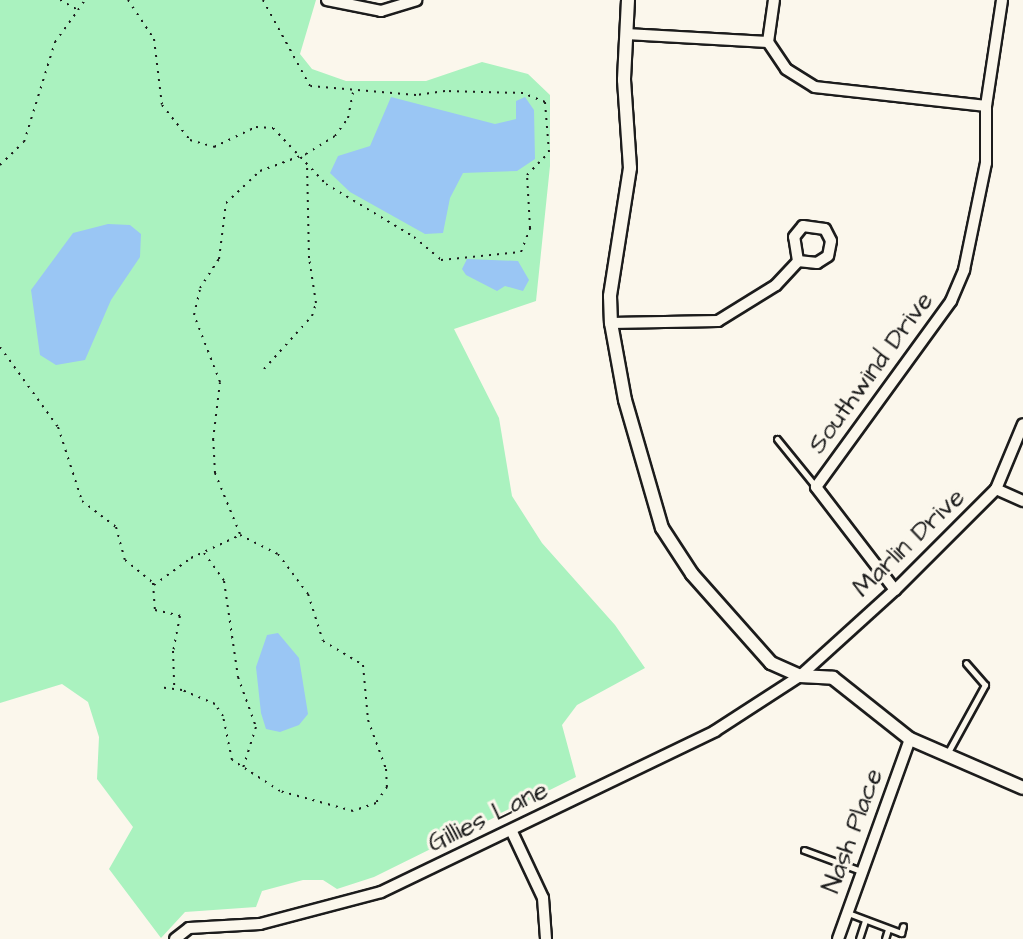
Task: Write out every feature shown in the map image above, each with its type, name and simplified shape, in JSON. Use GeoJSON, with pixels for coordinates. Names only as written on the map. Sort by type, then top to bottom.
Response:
{"type":"FeatureCollection","features":[{"type":"Feature","properties":{"kind":"street"},"geometry":{"type":"LineString","coordinates":[[327,0],[381,11],[416,0]]}},
{"type":"Feature","properties":{"kind":"street"},"geometry":{"type":"LineString","coordinates":[[628,0],[626,34],[630,168],[610,296],[611,323],[625,400],[662,528],[692,574],[771,663],[800,676],[833,678],[910,739],[944,758],[1023,788]]}},
{"type":"Feature","properties":{"kind":"street"},"geometry":{"type":"LineString","coordinates":[[774,0],[768,42],[786,69],[815,87],[986,106]]}},
{"type":"Feature","properties":{"kind":"street","name":"Southwind Drive"},"geometry":{"type":"LineString","coordinates":[[816,487],[951,301],[964,270],[986,163],[986,106],[1002,0]]}},
{"type":"Feature","properties":{"kind":"street"},"geometry":{"type":"LineString","coordinates":[[626,34],[768,42]]}},
{"type":"Feature","properties":{"kind":"street"},"geometry":{"type":"LineString","coordinates":[[611,323],[718,321],[776,285],[798,261]]}},
{"type":"Feature","properties":{"kind":"street","name":"Marlin Drive"},"geometry":{"type":"LineString","coordinates":[[800,676],[895,590],[996,489],[1023,424]]}},
{"type":"Feature","properties":{"kind":"street"},"geometry":{"type":"LineString","coordinates":[[816,487],[895,590]]}},
{"type":"Feature","properties":{"kind":"street"},"geometry":{"type":"LineString","coordinates":[[996,489],[1023,501]]}},
{"type":"Feature","properties":{"kind":"street","name":"Gillies Lane"},"geometry":{"type":"LineString","coordinates":[[175,939],[189,928],[260,924],[381,892],[512,832],[591,789],[660,762],[800,676]]}},
{"type":"Feature","properties":{"kind":"street","name":"Nash Place"},"geometry":{"type":"LineString","coordinates":[[838,939],[910,739]]}},
{"type":"Feature","properties":{"kind":"street"},"geometry":{"type":"LineString","coordinates":[[512,832],[543,898],[546,939]]}},
{"type":"Feature","properties":{"kind":"lane"},"geometry":{"type":"LineString","coordinates":[[777,439],[816,487]]}},
{"type":"Feature","properties":{"kind":"lane"},"geometry":{"type":"LineString","coordinates":[[944,758],[985,685],[966,663]]}},
{"type":"Feature","properties":{"kind":"lane"},"geometry":{"type":"LineString","coordinates":[[804,850],[861,871]]}},
{"type":"Feature","properties":{"kind":"lane"},"geometry":{"type":"LineString","coordinates":[[847,912],[901,933],[903,926]]}},
{"type":"Feature","properties":{"kind":"lane"},"geometry":{"type":"LineString","coordinates":[[859,939],[865,920]]}},
{"type":"Feature","properties":{"kind":"lane"},"geometry":{"type":"LineString","coordinates":[[885,939],[888,929]]}},
{"type":"Feature","properties":{"kind":"path"},"geometry":{"type":"LineString","coordinates":[[60,0],[78,10]]}},
{"type":"Feature","properties":{"kind":"path"},"geometry":{"type":"LineString","coordinates":[[0,165],[24,142],[55,42],[85,0]]}},
{"type":"Feature","properties":{"kind":"path"},"geometry":{"type":"LineString","coordinates":[[128,0],[154,39],[159,97],[183,135],[214,147],[266,126],[344,197],[414,237],[441,260],[509,257],[524,248],[530,228],[526,179],[549,152],[545,102],[523,93],[353,91],[306,83],[263,0]]}},
{"type":"Feature","properties":{"kind":"path"},"geometry":{"type":"LineString","coordinates":[[158,687],[174,688],[220,709],[227,751],[243,768],[280,791],[346,811],[376,803],[389,782],[368,720],[362,661],[324,643],[312,602],[298,577],[273,549],[240,535],[215,473],[213,440],[220,382],[206,354],[194,311],[203,280],[219,259],[226,203],[260,171],[300,156],[341,129],[353,91]]}},
{"type":"Feature","properties":{"kind":"path"},"geometry":{"type":"LineString","coordinates":[[264,369],[312,316],[316,303],[307,233],[307,165]]}},
{"type":"Feature","properties":{"kind":"path"},"geometry":{"type":"LineString","coordinates":[[0,347],[58,427],[82,501],[116,527],[125,560],[154,585],[155,610],[175,612],[181,621],[173,651],[174,688]]}},
{"type":"Feature","properties":{"kind":"path"},"geometry":{"type":"LineString","coordinates":[[154,585],[203,553],[240,535]]}},
{"type":"Feature","properties":{"kind":"path"},"geometry":{"type":"LineString","coordinates":[[203,553],[224,581],[238,677],[256,727],[243,768]]}},
{"type":"Feature","properties":{"kind":"green space"},"geometry":{"type":"Polygon","coordinates":[[[0,0],[316,0],[300,54],[312,69],[346,81],[426,81],[482,62],[528,74],[550,95],[550,166],[536,301],[454,329],[499,418],[512,496],[542,543],[615,625],[645,668],[577,705],[562,725],[576,777],[374,877],[337,889],[323,880],[303,880],[262,891],[256,907],[185,912],[161,938],[109,869],[133,827],[97,779],[99,737],[88,702],[62,684],[0,703],[0,0]]]}},
{"type":"Feature","properties":{"kind":"water"},"geometry":{"type":"Polygon","coordinates":[[[391,97],[495,124],[516,119],[516,101],[525,97],[534,110],[535,159],[517,171],[463,173],[450,198],[443,233],[425,234],[350,192],[330,173],[338,156],[370,146],[391,97]]]}},
{"type":"Feature","properties":{"kind":"water"},"geometry":{"type":"Polygon","coordinates":[[[108,224],[130,225],[141,234],[140,257],[111,300],[85,360],[56,365],[40,355],[31,290],[73,233],[108,224]]]}},
{"type":"Feature","properties":{"kind":"water"},"geometry":{"type":"Polygon","coordinates":[[[467,259],[518,261],[529,280],[523,291],[505,286],[497,291],[466,275],[462,269],[467,259]]]}},
{"type":"Feature","properties":{"kind":"water"},"geometry":{"type":"Polygon","coordinates":[[[278,633],[299,658],[308,714],[299,725],[280,732],[266,729],[256,667],[267,635],[278,633]]]}}]}
